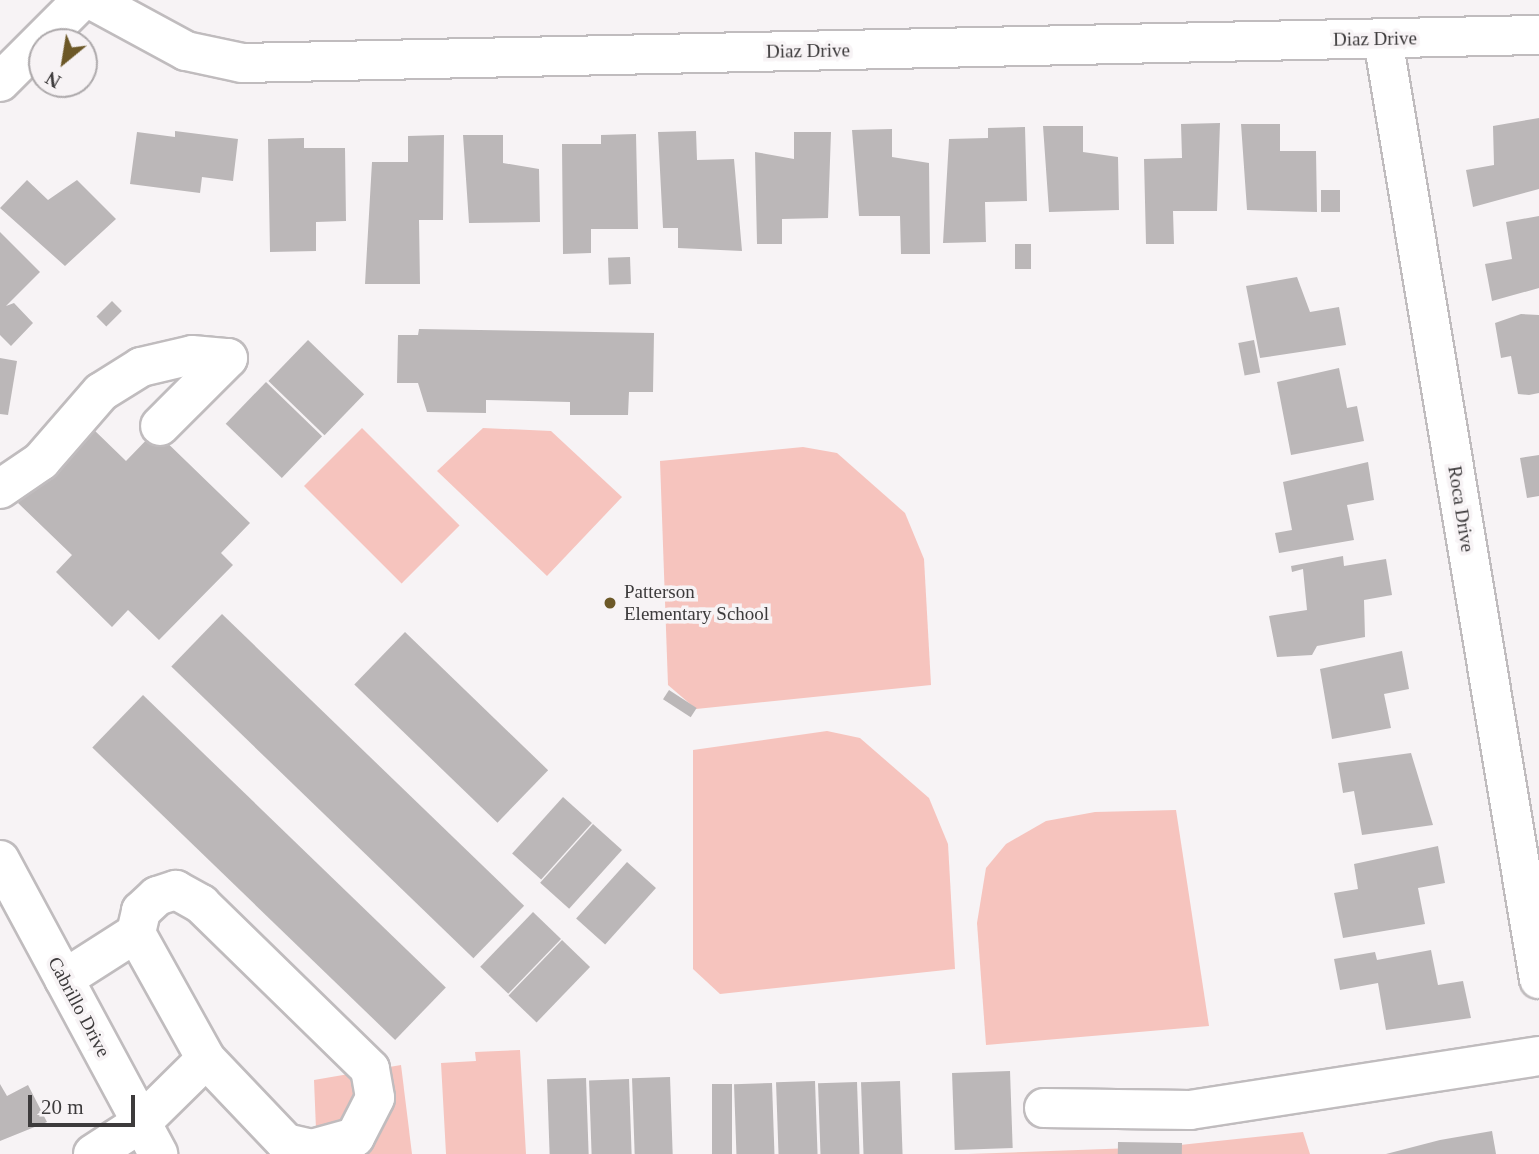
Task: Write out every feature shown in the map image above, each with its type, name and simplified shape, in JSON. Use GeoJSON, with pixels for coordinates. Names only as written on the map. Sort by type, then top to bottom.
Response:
{"type":"FeatureCollection","features":[{"type":"Feature","properties":{"kind":"street"},"geometry":{"type":"LineString","coordinates":[[0,82],[82,0]]}},
{"type":"Feature","properties":{"kind":"street","name":"Diaz Drive"},"geometry":{"type":"LineString","coordinates":[[92,0],[186,51],[242,64],[1539,35]]}},
{"type":"Feature","properties":{"kind":"street","name":"Roca Drive"},"geometry":{"type":"LineString","coordinates":[[1382,39],[1539,979]]}},
{"type":"Feature","properties":{"kind":"street"},"geometry":{"type":"LineString","coordinates":[[0,489],[41,461],[101,392],[141,367],[192,355],[228,358],[160,426]]}},
{"type":"Feature","properties":{"kind":"street","name":"Cabrillo Drive"},"geometry":{"type":"LineString","coordinates":[[0,860],[149,1138]]}},
{"type":"Feature","properties":{"kind":"street"},"geometry":{"type":"LineString","coordinates":[[157,895],[191,895],[370,1069],[375,1098],[355,1137],[312,1149],[286,1143],[206,1059],[136,933],[141,911],[157,895]]}},
{"type":"Feature","properties":{"kind":"street"},"geometry":{"type":"LineString","coordinates":[[64,979],[136,933]]}},
{"type":"Feature","properties":{"kind":"street"},"geometry":{"type":"LineString","coordinates":[[1044,1108],[1190,1110],[1539,1056]]}},
{"type":"Feature","properties":{"kind":"street"},"geometry":{"type":"LineString","coordinates":[[93,1154],[149,1138],[206,1059]]}},
{"type":"Feature","properties":{"kind":"shaded area"},"geometry":{"type":"Polygon","coordinates":[[[362,428],[460,526],[402,584],[304,486],[362,428]]]}},
{"type":"Feature","properties":{"kind":"shaded area"},"geometry":{"type":"Polygon","coordinates":[[[483,428],[551,431],[622,497],[547,576],[437,471],[483,428]]]}},
{"type":"Feature","properties":{"kind":"shaded area"},"geometry":{"type":"Polygon","coordinates":[[[803,447],[837,453],[905,513],[924,559],[931,685],[696,709],[668,685],[660,461],[803,447]]]}},
{"type":"Feature","properties":{"kind":"shaded area"},"geometry":{"type":"Polygon","coordinates":[[[827,731],[860,738],[929,798],[948,844],[955,969],[720,994],[693,969],[693,750],[827,731]]]}},
{"type":"Feature","properties":{"kind":"shaded area"},"geometry":{"type":"Polygon","coordinates":[[[1176,810],[1209,1026],[986,1045],[977,923],[986,868],[1006,844],[1046,821],[1095,812],[1176,810]]]}},
{"type":"Feature","properties":{"kind":"shaded area"},"geometry":{"type":"Polygon","coordinates":[[[520,1050],[526,1154],[446,1154],[441,1063],[476,1061],[475,1052],[520,1050]]]}},
{"type":"Feature","properties":{"kind":"shaded area"},"geometry":{"type":"Polygon","coordinates":[[[401,1065],[412,1154],[317,1154],[314,1080],[401,1065]]]}},
{"type":"Feature","properties":{"kind":"shaded area"},"geometry":{"type":"Polygon","coordinates":[[[1303,1132],[1310,1154],[968,1154],[1161,1147],[1303,1132]]]}},
{"type":"Feature","properties":{"kind":"building"},"geometry":{"type":"Polygon","coordinates":[[[1539,118],[1539,189],[1473,207],[1466,170],[1494,165],[1493,126],[1539,118]]]}},
{"type":"Feature","properties":{"kind":"building"},"geometry":{"type":"Polygon","coordinates":[[[1220,123],[1217,211],[1173,211],[1174,244],[1146,244],[1144,159],[1182,158],[1181,124],[1220,123]]]}},
{"type":"Feature","properties":{"kind":"building"},"geometry":{"type":"Polygon","coordinates":[[[1241,124],[1280,124],[1280,151],[1316,151],[1317,212],[1247,210],[1241,124]]]}},
{"type":"Feature","properties":{"kind":"building"},"geometry":{"type":"Polygon","coordinates":[[[1043,126],[1083,126],[1083,152],[1118,157],[1119,210],[1049,212],[1043,126]]]}},
{"type":"Feature","properties":{"kind":"building"},"geometry":{"type":"Polygon","coordinates":[[[1025,127],[1027,201],[985,202],[986,242],[943,243],[949,139],[988,138],[988,128],[1025,127]]]}},
{"type":"Feature","properties":{"kind":"building"},"geometry":{"type":"Polygon","coordinates":[[[892,129],[892,157],[929,163],[930,254],[901,254],[900,216],[859,216],[852,130],[892,129]]]}},
{"type":"Feature","properties":{"kind":"building"},"geometry":{"type":"Polygon","coordinates":[[[175,131],[238,139],[233,181],[202,177],[200,193],[130,184],[137,132],[175,137],[175,131]]]}},
{"type":"Feature","properties":{"kind":"building"},"geometry":{"type":"Polygon","coordinates":[[[696,131],[697,160],[734,159],[742,251],[678,248],[678,228],[663,228],[658,132],[696,131]]]}},
{"type":"Feature","properties":{"kind":"building"},"geometry":{"type":"Polygon","coordinates":[[[794,132],[831,132],[828,218],[782,219],[782,244],[757,244],[755,152],[794,159],[794,132]]]}},
{"type":"Feature","properties":{"kind":"building"},"geometry":{"type":"Polygon","coordinates":[[[636,134],[638,229],[591,229],[591,253],[563,254],[562,144],[601,144],[601,135],[636,134]]]}},
{"type":"Feature","properties":{"kind":"building"},"geometry":{"type":"Polygon","coordinates":[[[444,135],[443,220],[419,220],[420,284],[365,284],[372,162],[408,162],[408,136],[444,135]]]}},
{"type":"Feature","properties":{"kind":"building"},"geometry":{"type":"Polygon","coordinates":[[[463,135],[503,135],[503,163],[539,169],[540,222],[469,223],[463,135]]]}},
{"type":"Feature","properties":{"kind":"building"},"geometry":{"type":"Polygon","coordinates":[[[304,138],[304,148],[345,148],[346,221],[316,222],[316,251],[270,252],[268,139],[304,138]]]}},
{"type":"Feature","properties":{"kind":"building"},"geometry":{"type":"Polygon","coordinates":[[[27,180],[48,200],[77,180],[116,219],[65,266],[0,208],[27,180]]]}},
{"type":"Feature","properties":{"kind":"building"},"geometry":{"type":"Polygon","coordinates":[[[1321,190],[1340,190],[1340,212],[1321,212],[1321,190]]]}},
{"type":"Feature","properties":{"kind":"building"},"geometry":{"type":"Polygon","coordinates":[[[1539,216],[1539,288],[1492,301],[1485,264],[1512,259],[1506,222],[1539,216]]]}},
{"type":"Feature","properties":{"kind":"building"},"geometry":{"type":"Polygon","coordinates":[[[0,232],[40,272],[6,306],[14,303],[33,323],[11,346],[0,335],[0,232]]]}},
{"type":"Feature","properties":{"kind":"building"},"geometry":{"type":"Polygon","coordinates":[[[1015,244],[1031,244],[1031,269],[1015,269],[1015,244]]]}},
{"type":"Feature","properties":{"kind":"building"},"geometry":{"type":"Polygon","coordinates":[[[630,257],[631,284],[609,285],[608,258],[630,257]]]}},
{"type":"Feature","properties":{"kind":"building"},"geometry":{"type":"Polygon","coordinates":[[[1297,277],[1310,312],[1339,307],[1346,345],[1260,358],[1246,286],[1297,277]]]}},
{"type":"Feature","properties":{"kind":"building"},"geometry":{"type":"Polygon","coordinates":[[[112,301],[122,311],[106,326],[96,317],[112,301]]]}},
{"type":"Feature","properties":{"kind":"building"},"geometry":{"type":"Polygon","coordinates":[[[1521,314],[1539,315],[1539,393],[1529,395],[1518,394],[1511,356],[1501,358],[1495,323],[1521,314]]]}},
{"type":"Feature","properties":{"kind":"building"},"geometry":{"type":"Polygon","coordinates":[[[419,329],[654,333],[653,392],[629,392],[628,415],[570,415],[570,402],[486,400],[486,413],[427,412],[418,383],[397,383],[398,335],[418,335],[419,329]]]}},
{"type":"Feature","properties":{"kind":"building"},"geometry":{"type":"Polygon","coordinates":[[[308,340],[364,394],[325,435],[268,381],[308,340]]]}},
{"type":"Feature","properties":{"kind":"building"},"geometry":{"type":"Polygon","coordinates":[[[1254,340],[1260,372],[1245,375],[1238,343],[1254,340]]]}},
{"type":"Feature","properties":{"kind":"building"},"geometry":{"type":"Polygon","coordinates":[[[0,358],[17,361],[8,415],[0,414],[0,358]]]}},
{"type":"Feature","properties":{"kind":"building"},"geometry":{"type":"Polygon","coordinates":[[[1339,368],[1347,408],[1357,406],[1364,441],[1291,455],[1277,382],[1339,368]]]}},
{"type":"Feature","properties":{"kind":"building"},"geometry":{"type":"Polygon","coordinates":[[[266,382],[322,436],[282,478],[226,424],[266,382]]]}},
{"type":"Feature","properties":{"kind":"building"},"geometry":{"type":"Polygon","coordinates":[[[91,427],[126,461],[155,431],[250,523],[221,553],[233,565],[159,640],[128,610],[112,627],[56,572],[72,555],[18,503],[91,427]]]}},
{"type":"Feature","properties":{"kind":"building"},"geometry":{"type":"Polygon","coordinates":[[[1539,455],[1539,496],[1527,498],[1520,458],[1539,455]]]}},
{"type":"Feature","properties":{"kind":"building"},"geometry":{"type":"Polygon","coordinates":[[[1368,462],[1374,500],[1347,505],[1354,540],[1279,553],[1275,533],[1292,530],[1283,482],[1368,462]]]}},
{"type":"Feature","properties":{"kind":"building"},"geometry":{"type":"Polygon","coordinates":[[[1343,556],[1344,566],[1386,559],[1392,595],[1364,600],[1365,637],[1317,646],[1312,655],[1277,657],[1269,616],[1307,610],[1303,569],[1292,572],[1291,566],[1343,556]]]}},
{"type":"Feature","properties":{"kind":"building"},"geometry":{"type":"Polygon","coordinates":[[[222,614],[524,906],[473,958],[171,667],[222,614]]]}},
{"type":"Feature","properties":{"kind":"building"},"geometry":{"type":"Polygon","coordinates":[[[405,632],[548,770],[497,823],[354,685],[405,632]]]}},
{"type":"Feature","properties":{"kind":"building"},"geometry":{"type":"Polygon","coordinates":[[[1402,651],[1409,689],[1384,694],[1391,728],[1332,739],[1320,669],[1402,651]]]}},
{"type":"Feature","properties":{"kind":"building"},"geometry":{"type":"Polygon","coordinates":[[[669,690],[697,708],[691,717],[663,699],[669,690]]]}},
{"type":"Feature","properties":{"kind":"building"},"geometry":{"type":"Polygon","coordinates":[[[143,695],[446,987],[395,1040],[92,748],[143,695]]]}},
{"type":"Feature","properties":{"kind":"building"},"geometry":{"type":"Polygon","coordinates":[[[1411,753],[1433,825],[1362,835],[1354,791],[1343,793],[1338,763],[1411,753]]]}},
{"type":"Feature","properties":{"kind":"building"},"geometry":{"type":"Polygon","coordinates":[[[563,797],[592,823],[541,880],[512,853],[563,797]]]}},
{"type":"Feature","properties":{"kind":"building"},"geometry":{"type":"Polygon","coordinates":[[[593,824],[622,850],[569,909],[540,883],[593,824]]]}},
{"type":"Feature","properties":{"kind":"building"},"geometry":{"type":"Polygon","coordinates":[[[1438,846],[1445,883],[1418,888],[1425,924],[1343,938],[1334,893],[1358,889],[1354,864],[1438,846]]]}},
{"type":"Feature","properties":{"kind":"building"},"geometry":{"type":"Polygon","coordinates":[[[627,862],[656,888],[605,945],[576,918],[627,862]]]}},
{"type":"Feature","properties":{"kind":"building"},"geometry":{"type":"Polygon","coordinates":[[[533,912],[561,939],[508,994],[480,967],[533,912]]]}},
{"type":"Feature","properties":{"kind":"building"},"geometry":{"type":"Polygon","coordinates":[[[562,940],[590,967],[537,1022],[509,995],[562,940]]]}},
{"type":"Feature","properties":{"kind":"building"},"geometry":{"type":"Polygon","coordinates":[[[1431,950],[1438,985],[1463,981],[1471,1018],[1386,1030],[1378,983],[1340,990],[1334,959],[1375,952],[1377,960],[1431,950]]]}},
{"type":"Feature","properties":{"kind":"building"},"geometry":{"type":"Polygon","coordinates":[[[1010,1071],[1013,1148],[955,1150],[952,1073],[1010,1071]]]}},
{"type":"Feature","properties":{"kind":"building"},"geometry":{"type":"Polygon","coordinates":[[[670,1077],[673,1154],[635,1154],[632,1078],[670,1077]]]}},
{"type":"Feature","properties":{"kind":"building"},"geometry":{"type":"Polygon","coordinates":[[[586,1078],[589,1154],[550,1154],[547,1079],[586,1078]]]}},
{"type":"Feature","properties":{"kind":"building"},"geometry":{"type":"Polygon","coordinates":[[[629,1079],[632,1154],[592,1154],[589,1080],[629,1079]]]}},
{"type":"Feature","properties":{"kind":"building"},"geometry":{"type":"Polygon","coordinates":[[[815,1081],[818,1154],[779,1154],[776,1082],[815,1081]]]}},
{"type":"Feature","properties":{"kind":"building"},"geometry":{"type":"Polygon","coordinates":[[[900,1081],[903,1154],[864,1154],[861,1082],[900,1081]]]}},
{"type":"Feature","properties":{"kind":"building"},"geometry":{"type":"Polygon","coordinates":[[[857,1082],[860,1154],[820,1154],[818,1083],[857,1082]]]}},
{"type":"Feature","properties":{"kind":"building"},"geometry":{"type":"Polygon","coordinates":[[[772,1083],[774,1154],[736,1154],[734,1084],[772,1083]]]}},
{"type":"Feature","properties":{"kind":"building"},"geometry":{"type":"Polygon","coordinates":[[[0,1084],[7,1096],[28,1085],[47,1122],[0,1141],[0,1084]]]}},
{"type":"Feature","properties":{"kind":"building"},"geometry":{"type":"Polygon","coordinates":[[[712,1084],[732,1084],[732,1154],[712,1154],[712,1084]]]}},
{"type":"Feature","properties":{"kind":"building"},"geometry":{"type":"Polygon","coordinates":[[[1492,1131],[1496,1154],[1386,1154],[1440,1140],[1492,1131]]]}},
{"type":"Feature","properties":{"kind":"building"},"geometry":{"type":"Polygon","coordinates":[[[1118,1142],[1182,1143],[1182,1154],[1118,1154],[1118,1142]]]}},
{"type":"Feature","properties":{"kind":"place","name":"Patterson Elementary School"},"geometry":{"type":"Point","coordinates":[610,603]}}]}
